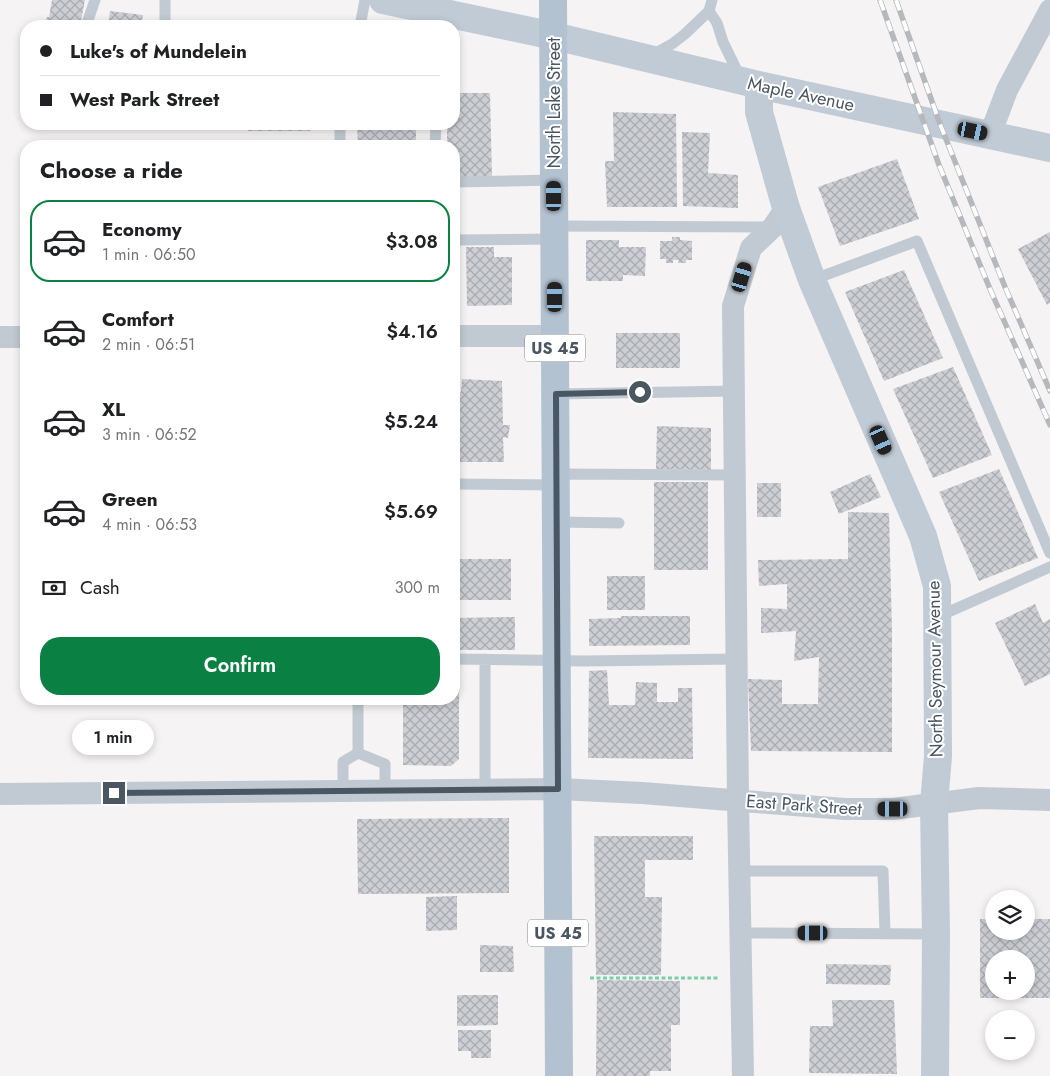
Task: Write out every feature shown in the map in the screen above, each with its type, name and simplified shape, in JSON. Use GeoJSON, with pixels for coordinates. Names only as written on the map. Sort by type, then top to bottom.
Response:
{"type":"FeatureCollection","features":[{"type":"Feature","properties":{"kind":"main road","name":"North Lake Street"},"geometry":{"type":"LineString","coordinates":[[553,0],[559,1076]]}},
{"type":"Feature","properties":{"kind":"street","name":"Maple Avenue"},"geometry":{"type":"LineString","coordinates":[[382,0],[440,19]]}},
{"type":"Feature","properties":{"kind":"street"},"geometry":{"type":"LineString","coordinates":[[990,135],[1007,90],[1050,10]]}},
{"type":"Feature","properties":{"kind":"street","name":"Maple Avenue"},"geometry":{"type":"LineString","coordinates":[[460,22],[554,36],[750,83],[1050,148]]}},
{"type":"Feature","properties":{"kind":"street","name":"North Seymour Avenue"},"geometry":{"type":"LineString","coordinates":[[750,83],[759,112],[779,217],[812,280],[922,536],[937,586],[938,756],[934,804],[936,934],[935,1076]]}},
{"type":"Feature","properties":{"kind":"street"},"geometry":{"type":"LineString","coordinates":[[743,1076],[738,800],[734,306],[751,248],[779,217]]}},
{"type":"Feature","properties":{"kind":"street"},"geometry":{"type":"LineString","coordinates":[[460,336],[555,336]]}},
{"type":"Feature","properties":{"kind":"street"},"geometry":{"type":"LineString","coordinates":[[0,337],[20,337]]}},
{"type":"Feature","properties":{"kind":"street","name":"East Park Street"},"geometry":{"type":"LineString","coordinates":[[0,794],[558,789],[642,793],[845,809],[893,809],[979,798],[1050,800]]}},
{"type":"Feature","properties":{"kind":"lane"},"geometry":{"type":"LineString","coordinates":[[88,20],[95,0]]}},
{"type":"Feature","properties":{"kind":"lane"},"geometry":{"type":"LineString","coordinates":[[165,0],[165,20]]}},
{"type":"Feature","properties":{"kind":"lane"},"geometry":{"type":"LineString","coordinates":[[365,20],[382,0]]}},
{"type":"Feature","properties":{"kind":"lane"},"geometry":{"type":"LineString","coordinates":[[646,58],[672,44],[710,5],[723,42],[750,83]]}},
{"type":"Feature","properties":{"kind":"lane"},"geometry":{"type":"LineString","coordinates":[[460,182],[554,180]]}},
{"type":"Feature","properties":{"kind":"lane"},"geometry":{"type":"LineString","coordinates":[[460,240],[779,217]]}},
{"type":"Feature","properties":{"kind":"lane"},"geometry":{"type":"LineString","coordinates":[[812,280],[917,241],[1050,552]]}},
{"type":"Feature","properties":{"kind":"lane"},"geometry":{"type":"LineString","coordinates":[[556,394],[734,391]]}},
{"type":"Feature","properties":{"kind":"lane"},"geometry":{"type":"LineString","coordinates":[[460,484],[556,479],[735,475]]}},
{"type":"Feature","properties":{"kind":"lane"},"geometry":{"type":"LineString","coordinates":[[556,522],[619,523]]}},
{"type":"Feature","properties":{"kind":"lane"},"geometry":{"type":"LineString","coordinates":[[937,617],[1050,567]]}},
{"type":"Feature","properties":{"kind":"lane"},"geometry":{"type":"LineString","coordinates":[[460,659],[557,661],[737,659]]}},
{"type":"Feature","properties":{"kind":"lane"},"geometry":{"type":"LineString","coordinates":[[485,659],[485,790]]}},
{"type":"Feature","properties":{"kind":"lane"},"geometry":{"type":"LineString","coordinates":[[358,705],[358,753]]}},
{"type":"Feature","properties":{"kind":"lane"},"geometry":{"type":"LineString","coordinates":[[358,753],[385,764],[385,791]]}},
{"type":"Feature","properties":{"kind":"lane"},"geometry":{"type":"LineString","coordinates":[[343,791],[343,762],[358,753]]}},
{"type":"Feature","properties":{"kind":"lane"},"geometry":{"type":"LineString","coordinates":[[740,871],[883,871],[885,933]]}},
{"type":"Feature","properties":{"kind":"lane"},"geometry":{"type":"LineString","coordinates":[[741,932],[936,934]]}},
{"type":"Feature","properties":{"kind":"path"},"geometry":{"type":"LineString","coordinates":[[590,978],[742,978]]}},
{"type":"Feature","properties":{"kind":"building"},"geometry":{"type":"Polygon","coordinates":[[[52,0],[85,0],[81,20],[46,20],[49,17],[52,0]]]}},
{"type":"Feature","properties":{"kind":"building"},"geometry":{"type":"Polygon","coordinates":[[[110,11],[143,15],[142,20],[109,20],[110,11]]]}},
{"type":"Feature","properties":{"kind":"building"},"geometry":{"type":"Polygon","coordinates":[[[460,93],[490,93],[492,178],[460,178],[460,140],[447,140],[447,130],[460,130],[460,93]]]}},
{"type":"Feature","properties":{"kind":"building"},"geometry":{"type":"Polygon","coordinates":[[[613,112],[676,114],[677,207],[607,207],[605,161],[614,161],[613,112]]]}},
{"type":"Feature","properties":{"kind":"building"},"geometry":{"type":"Polygon","coordinates":[[[248,130],[310,130],[310,131],[248,130]]]}},
{"type":"Feature","properties":{"kind":"building"},"geometry":{"type":"Polygon","coordinates":[[[357,130],[416,130],[416,140],[358,140],[357,130]]]}},
{"type":"Feature","properties":{"kind":"building"},"geometry":{"type":"Polygon","coordinates":[[[682,132],[710,133],[708,173],[738,175],[738,208],[683,206],[682,132]]]}},
{"type":"Feature","properties":{"kind":"building"},"geometry":{"type":"Polygon","coordinates":[[[897,159],[919,219],[840,246],[818,187],[897,159]]]}},
{"type":"Feature","properties":{"kind":"building"},"geometry":{"type":"Polygon","coordinates":[[[1050,232],[1050,303],[1047,305],[1018,249],[1050,232]]]}},
{"type":"Feature","properties":{"kind":"building"},"geometry":{"type":"Polygon","coordinates":[[[672,237],[680,237],[680,240],[692,241],[692,260],[686,260],[686,263],[678,263],[679,260],[673,260],[673,263],[666,263],[666,259],[660,259],[660,241],[672,241],[672,237]]]}},
{"type":"Feature","properties":{"kind":"building"},"geometry":{"type":"Polygon","coordinates":[[[586,240],[619,240],[619,247],[646,247],[645,276],[623,275],[623,281],[586,281],[586,240]]]}},
{"type":"Feature","properties":{"kind":"building"},"geometry":{"type":"Polygon","coordinates":[[[466,247],[494,247],[494,257],[512,257],[512,305],[467,306],[466,247]]]}},
{"type":"Feature","properties":{"kind":"building"},"geometry":{"type":"Polygon","coordinates":[[[904,270],[943,358],[884,381],[845,292],[904,270]]]}},
{"type":"Feature","properties":{"kind":"building"},"geometry":{"type":"Polygon","coordinates":[[[616,333],[680,333],[680,368],[616,368],[616,333]]]}},
{"type":"Feature","properties":{"kind":"building"},"geometry":{"type":"Polygon","coordinates":[[[953,367],[992,455],[933,478],[893,389],[953,367]]]}},
{"type":"Feature","properties":{"kind":"building"},"geometry":{"type":"Polygon","coordinates":[[[462,379],[502,381],[503,425],[510,425],[508,438],[503,437],[504,462],[460,462],[462,379]]]}},
{"type":"Feature","properties":{"kind":"building"},"geometry":{"type":"Polygon","coordinates":[[[657,426],[711,428],[711,470],[656,469],[657,426]]]}},
{"type":"Feature","properties":{"kind":"building"},"geometry":{"type":"Polygon","coordinates":[[[999,469],[1038,558],[979,581],[939,492],[999,469]]]}},
{"type":"Feature","properties":{"kind":"building"},"geometry":{"type":"Polygon","coordinates":[[[870,474],[881,497],[839,514],[830,492],[870,474]]]}},
{"type":"Feature","properties":{"kind":"building"},"geometry":{"type":"Polygon","coordinates":[[[654,482],[708,482],[708,570],[654,570],[654,482]]]}},
{"type":"Feature","properties":{"kind":"building"},"geometry":{"type":"Polygon","coordinates":[[[757,483],[781,483],[781,517],[757,517],[757,483]]]}},
{"type":"Feature","properties":{"kind":"building"},"geometry":{"type":"Polygon","coordinates":[[[848,512],[889,513],[892,632],[892,752],[751,751],[748,679],[782,680],[782,704],[818,704],[819,657],[794,661],[796,631],[761,633],[761,608],[787,609],[787,584],[759,586],[758,560],[848,559],[848,512]]]}},
{"type":"Feature","properties":{"kind":"building"},"geometry":{"type":"Polygon","coordinates":[[[460,559],[511,559],[511,600],[460,600],[460,559]]]}},
{"type":"Feature","properties":{"kind":"building"},"geometry":{"type":"Polygon","coordinates":[[[607,576],[645,576],[645,610],[607,610],[607,576]]]}},
{"type":"Feature","properties":{"kind":"building"},"geometry":{"type":"Polygon","coordinates":[[[1035,604],[1043,623],[1050,619],[1050,674],[1025,686],[995,623],[1035,604]]]}},
{"type":"Feature","properties":{"kind":"building"},"geometry":{"type":"Polygon","coordinates":[[[621,616],[690,616],[690,645],[589,646],[589,619],[621,618],[621,616]]]}},
{"type":"Feature","properties":{"kind":"building"},"geometry":{"type":"Polygon","coordinates":[[[515,617],[515,650],[460,650],[460,618],[515,617]]]}},
{"type":"Feature","properties":{"kind":"building"},"geometry":{"type":"Polygon","coordinates":[[[607,670],[609,705],[635,705],[636,682],[657,683],[657,702],[678,702],[678,688],[692,688],[693,759],[588,758],[589,671],[607,670]]]}},
{"type":"Feature","properties":{"kind":"building"},"geometry":{"type":"Polygon","coordinates":[[[403,705],[459,705],[459,759],[451,766],[403,765],[403,705]]]}},
{"type":"Feature","properties":{"kind":"building"},"geometry":{"type":"Polygon","coordinates":[[[509,818],[509,893],[358,894],[357,819],[509,818]]]}},
{"type":"Feature","properties":{"kind":"building"},"geometry":{"type":"Polygon","coordinates":[[[594,836],[693,836],[693,860],[645,860],[645,897],[662,897],[661,975],[596,975],[594,836]]]}},
{"type":"Feature","properties":{"kind":"building"},"geometry":{"type":"Polygon","coordinates":[[[457,896],[457,930],[426,931],[426,897],[457,896]]]}},
{"type":"Feature","properties":{"kind":"building"},"geometry":{"type":"Polygon","coordinates":[[[980,919],[985,919],[985,940],[1035,940],[1035,919],[1050,919],[1050,998],[1035,998],[1035,950],[985,950],[985,998],[980,998],[980,919]]]}},
{"type":"Feature","properties":{"kind":"building"},"geometry":{"type":"Polygon","coordinates":[[[480,945],[513,946],[514,972],[480,972],[480,945]]]}},
{"type":"Feature","properties":{"kind":"building"},"geometry":{"type":"Polygon","coordinates":[[[826,964],[891,965],[890,985],[826,984],[826,964]]]}},
{"type":"Feature","properties":{"kind":"building"},"geometry":{"type":"Polygon","coordinates":[[[597,980],[680,981],[680,1025],[671,1025],[671,1071],[650,1071],[650,1076],[596,1076],[597,980]]]}},
{"type":"Feature","properties":{"kind":"building"},"geometry":{"type":"Polygon","coordinates":[[[457,995],[498,995],[498,1025],[457,1026],[457,995]]]}},
{"type":"Feature","properties":{"kind":"building"},"geometry":{"type":"Polygon","coordinates":[[[832,1000],[894,1000],[897,1074],[809,1073],[810,1026],[833,1026],[832,1000]]]}},
{"type":"Feature","properties":{"kind":"building"},"geometry":{"type":"Polygon","coordinates":[[[458,1030],[491,1030],[491,1058],[471,1058],[471,1051],[458,1051],[458,1030]]]}},
{"type":"Feature","properties":{"kind":"railway"},"geometry":{"type":"LineString","coordinates":[[880,0],[939,165],[990,289],[1050,425]]}},
{"type":"Feature","properties":{"kind":"railway"},"geometry":{"type":"LineString","coordinates":[[896,0],[940,124],[1005,287],[1050,391]]}},
{"type":"Feature","properties":{"kind":"route"},"geometry":{"type":"LineString","coordinates":[[114,793],[558,789],[556,394],[640,392]]}}]}
